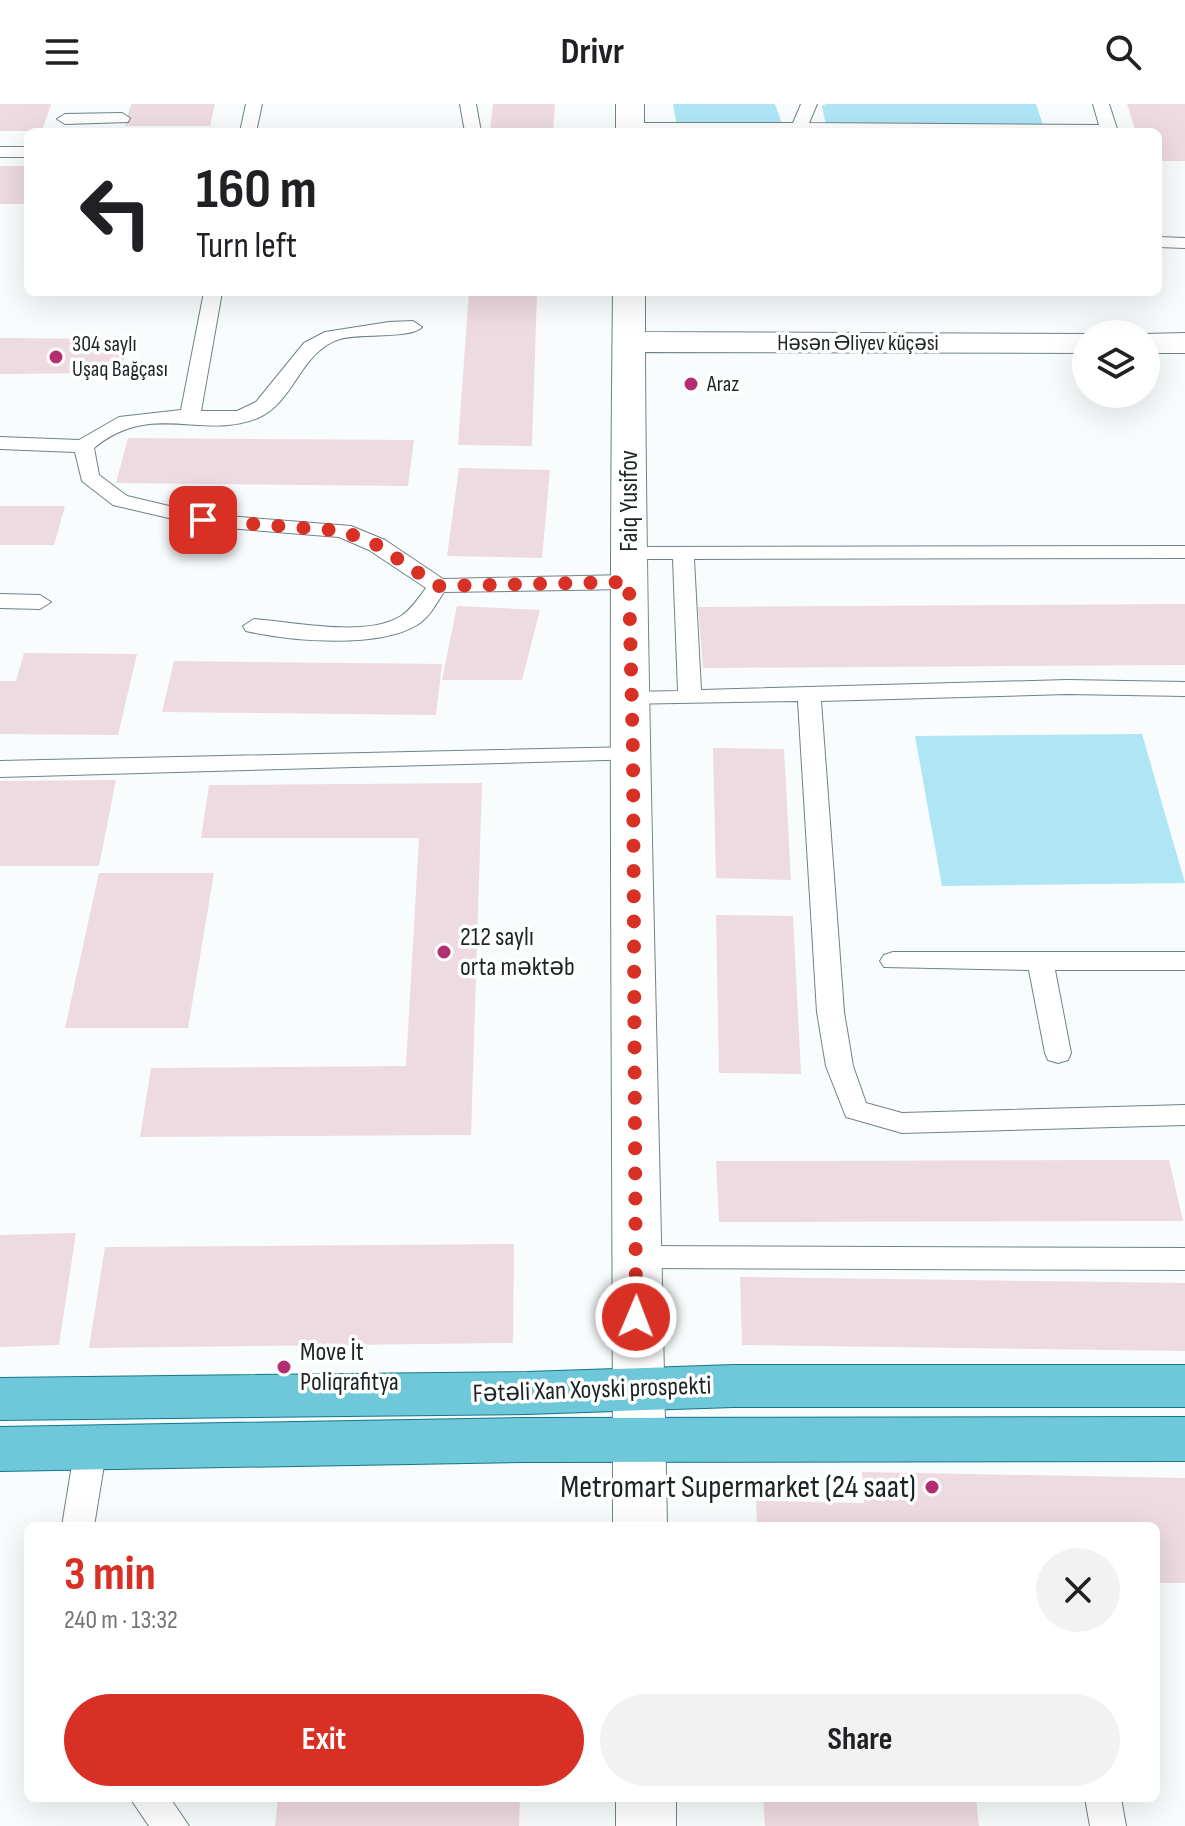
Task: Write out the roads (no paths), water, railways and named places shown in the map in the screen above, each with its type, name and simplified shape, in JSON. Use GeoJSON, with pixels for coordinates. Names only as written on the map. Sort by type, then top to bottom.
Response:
{"type":"FeatureCollection","features":[{"type":"Feature","properties":{"kind":"main road","name":"Fətəli Xan Xoyski prospekti"},"geometry":{"type":"LineString","coordinates":[[0,1449],[91,1447],[639,1415],[734,1386],[1185,1386]]}},
{"type":"Feature","properties":{"kind":"main road","name":"Fətəli Xan Xoyski prospekti"},"geometry":{"type":"LineString","coordinates":[[0,1399],[639,1415],[1185,1439]]}},
{"type":"Feature","properties":{"kind":"street","name":"Faiq Yusifov"},"geometry":{"type":"LineString","coordinates":[[629,296],[629,699],[633,754],[640,1522]]}},
{"type":"Feature","properties":{"kind":"street","name":"Həsən Əliyev küçəsi"},"geometry":{"type":"LineString","coordinates":[[630,342],[1072,343]]}},
{"type":"Feature","properties":{"kind":"street"},"geometry":{"type":"LineString","coordinates":[[1160,343],[1185,343]]}},
{"type":"Feature","properties":{"kind":"street"},"geometry":{"type":"LineString","coordinates":[[646,1802],[646,1826]]}},
{"type":"Feature","properties":{"kind":"lane"},"geometry":{"type":"LineString","coordinates":[[249,128],[254,104]]}},
{"type":"Feature","properties":{"kind":"lane"},"geometry":{"type":"LineString","coordinates":[[468,104],[472,128]]}},
{"type":"Feature","properties":{"kind":"lane"},"geometry":{"type":"LineString","coordinates":[[630,121],[799,128],[809,104]]}},
{"type":"Feature","properties":{"kind":"lane"},"geometry":{"type":"LineString","coordinates":[[1101,104],[1108,128]]}},
{"type":"Feature","properties":{"kind":"lane"},"geometry":{"type":"LineString","coordinates":[[66,118],[122,118]]}},
{"type":"Feature","properties":{"kind":"lane"},"geometry":{"type":"LineString","coordinates":[[0,152],[24,152]]}},
{"type":"Feature","properties":{"kind":"lane"},"geometry":{"type":"LineString","coordinates":[[1162,242],[1185,243]]}},
{"type":"Feature","properties":{"kind":"lane"},"geometry":{"type":"LineString","coordinates":[[190,416],[212,296]]}},
{"type":"Feature","properties":{"kind":"lane"},"geometry":{"type":"LineString","coordinates":[[0,443],[84,446],[99,432],[131,419],[225,418],[255,411],[284,385],[313,344],[337,334],[375,328],[413,327]]}},
{"type":"Feature","properties":{"kind":"lane"},"geometry":{"type":"LineString","coordinates":[[84,446],[89,477],[120,501],[203,520],[343,531],[377,545],[438,586],[628,568],[683,553],[1185,552]]}},
{"type":"Feature","properties":{"kind":"lane"},"geometry":{"type":"LineString","coordinates":[[683,553],[690,697]]}},
{"type":"Feature","properties":{"kind":"lane"},"geometry":{"type":"LineString","coordinates":[[254,626],[368,633],[390,629],[411,620],[438,586]]}},
{"type":"Feature","properties":{"kind":"lane"},"geometry":{"type":"LineString","coordinates":[[0,601],[40,602]]}},
{"type":"Feature","properties":{"kind":"lane"},"geometry":{"type":"LineString","coordinates":[[629,699],[1067,687],[1185,689]]}},
{"type":"Feature","properties":{"kind":"lane"},"geometry":{"type":"LineString","coordinates":[[809,694],[827,962],[838,1064],[842,1087],[856,1110],[902,1123],[1185,1115]]}},
{"type":"Feature","properties":{"kind":"lane"},"geometry":{"type":"LineString","coordinates":[[0,769],[633,754]]}},
{"type":"Feature","properties":{"kind":"lane"},"geometry":{"type":"LineString","coordinates":[[893,961],[1185,961]]}},
{"type":"Feature","properties":{"kind":"lane"},"geometry":{"type":"LineString","coordinates":[[1040,962],[1058,1053]]}},
{"type":"Feature","properties":{"kind":"lane"},"geometry":{"type":"LineString","coordinates":[[638,1257],[1185,1259]]}},
{"type":"Feature","properties":{"kind":"lane"},"geometry":{"type":"LineString","coordinates":[[79,1522],[91,1447]]}},
{"type":"Feature","properties":{"kind":"lane"},"geometry":{"type":"LineString","coordinates":[[151,1802],[171,1826]]}},
{"type":"Feature","properties":{"kind":"lane"},"geometry":{"type":"LineString","coordinates":[[1104,1802],[1108,1826]]}},
{"type":"Feature","properties":{"kind":"place","name":"304 saylı Uşaq Bağçası"},"geometry":{"type":"Point","coordinates":[56,357]}},
{"type":"Feature","properties":{"kind":"place","name":"Araz"},"geometry":{"type":"Point","coordinates":[691,384]}},
{"type":"Feature","properties":{"kind":"place","name":"212 saylı orta məktəb"},"geometry":{"type":"Point","coordinates":[444,952]}},
{"type":"Feature","properties":{"kind":"place","name":"Move İt Poliqrafitya"},"geometry":{"type":"Point","coordinates":[284,1367]}},
{"type":"Feature","properties":{"kind":"place","name":"Metromart Supermarket (24 saat)"},"geometry":{"type":"Point","coordinates":[932,1487]}}]}
